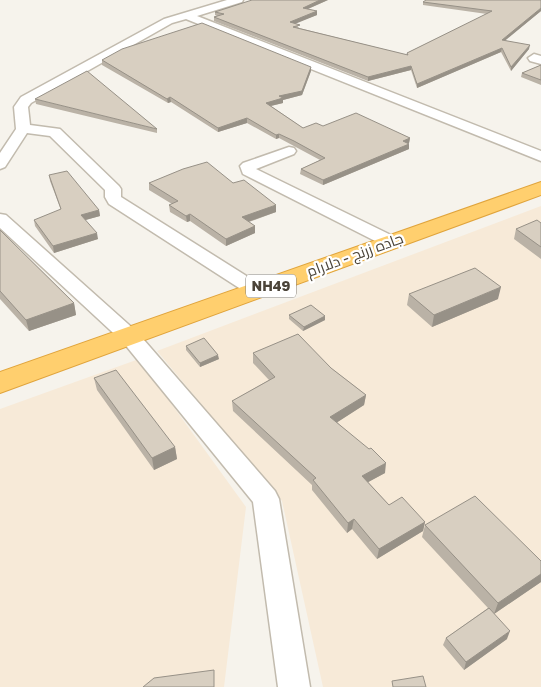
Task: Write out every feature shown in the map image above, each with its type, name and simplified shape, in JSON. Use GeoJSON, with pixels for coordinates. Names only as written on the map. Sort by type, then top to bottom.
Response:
{"type":"FeatureCollection","features":[{"type":"Feature","properties":{"kind":"highway","name":"جاده زرنج - دلارام"},"geometry":{"type":"LineString","coordinates":[[0,383],[541,188]]}},
{"type":"Feature","properties":{"kind":"street"},"geometry":{"type":"LineString","coordinates":[[0,164],[24,130],[21,107],[26,100],[168,21],[238,0]]}},
{"type":"Feature","properties":{"kind":"street"},"geometry":{"type":"LineString","coordinates":[[186,15],[541,156]]}},
{"type":"Feature","properties":{"kind":"street"},"geometry":{"type":"LineString","coordinates":[[24,130],[36,129],[55,132],[113,189],[115,200],[257,291]]}},
{"type":"Feature","properties":{"kind":"street"},"geometry":{"type":"LineString","coordinates":[[288,151],[248,166],[249,171],[391,242]]}},
{"type":"Feature","properties":{"kind":"street"},"geometry":{"type":"LineString","coordinates":[[0,219],[130,337],[266,499],[294,687]]}},
{"type":"Feature","properties":{"kind":"shaded area"},"geometry":{"type":"Polygon","coordinates":[[[541,206],[541,687],[323,687],[282,501],[157,351],[541,206]]]}},
{"type":"Feature","properties":{"kind":"shaded area"},"geometry":{"type":"Polygon","coordinates":[[[139,359],[246,507],[224,687],[0,687],[0,409],[139,359]]]}},
{"type":"Feature","properties":{"kind":"building"},"geometry":{"type":"Polygon","coordinates":[[[252,0],[320,0],[303,8],[317,11],[290,22],[300,25],[293,27],[408,55],[407,53],[492,11],[423,2],[426,0],[541,0],[541,8],[502,40],[530,45],[511,67],[502,48],[417,84],[411,66],[368,77],[214,17],[224,14],[215,12],[252,0]]]}},
{"type":"Feature","properties":{"kind":"building"},"geometry":{"type":"Polygon","coordinates":[[[202,23],[311,67],[302,91],[279,96],[283,98],[266,103],[303,128],[316,123],[323,126],[356,113],[410,138],[403,141],[409,144],[323,180],[301,169],[325,158],[294,141],[279,134],[276,135],[247,118],[218,128],[170,97],[167,99],[102,60],[122,49],[202,23]]]}},
{"type":"Feature","properties":{"kind":"building"},"geometry":{"type":"Polygon","coordinates":[[[541,65],[541,80],[522,73],[541,65]]]}},
{"type":"Feature","properties":{"kind":"building"},"geometry":{"type":"Polygon","coordinates":[[[87,71],[157,129],[35,99],[87,71]]]}},
{"type":"Feature","properties":{"kind":"building"},"geometry":{"type":"Polygon","coordinates":[[[207,162],[233,183],[244,180],[276,205],[242,217],[255,226],[226,239],[190,214],[186,216],[169,205],[178,201],[149,183],[183,169],[207,162]]]}},
{"type":"Feature","properties":{"kind":"building"},"geometry":{"type":"Polygon","coordinates":[[[67,171],[99,210],[81,215],[97,233],[53,246],[34,220],[61,209],[49,175],[67,171]]]}},
{"type":"Feature","properties":{"kind":"building"},"geometry":{"type":"Polygon","coordinates":[[[537,220],[541,223],[541,247],[516,229],[537,220]]]}},
{"type":"Feature","properties":{"kind":"building"},"geometry":{"type":"Polygon","coordinates":[[[0,230],[74,303],[26,320],[0,291],[0,230]]]}},
{"type":"Feature","properties":{"kind":"building"},"geometry":{"type":"Polygon","coordinates":[[[475,268],[501,287],[434,315],[409,294],[475,268]]]}},
{"type":"Feature","properties":{"kind":"building"},"geometry":{"type":"Polygon","coordinates":[[[311,305],[325,316],[304,327],[289,315],[311,305]]]}},
{"type":"Feature","properties":{"kind":"building"},"geometry":{"type":"Polygon","coordinates":[[[298,334],[331,368],[366,395],[330,417],[369,449],[371,448],[386,463],[362,476],[389,505],[402,497],[425,522],[379,549],[354,519],[348,523],[313,480],[316,478],[232,401],[275,377],[253,353],[298,334]]]}},
{"type":"Feature","properties":{"kind":"building"},"geometry":{"type":"Polygon","coordinates":[[[204,338],[218,355],[200,363],[186,346],[204,338]]]}},
{"type":"Feature","properties":{"kind":"building"},"geometry":{"type":"Polygon","coordinates":[[[116,370],[175,447],[152,458],[94,378],[116,370]]]}},
{"type":"Feature","properties":{"kind":"building"},"geometry":{"type":"Polygon","coordinates":[[[475,496],[541,561],[541,574],[498,603],[425,525],[475,496]]]}},
{"type":"Feature","properties":{"kind":"building"},"geometry":{"type":"Polygon","coordinates":[[[489,608],[510,631],[466,662],[446,638],[489,608]]]}},
{"type":"Feature","properties":{"kind":"building"},"geometry":{"type":"Polygon","coordinates":[[[214,670],[214,687],[143,687],[154,678],[214,670]]]}},
{"type":"Feature","properties":{"kind":"building"},"geometry":{"type":"Polygon","coordinates":[[[423,676],[426,687],[393,687],[392,681],[423,676]]]}}]}
